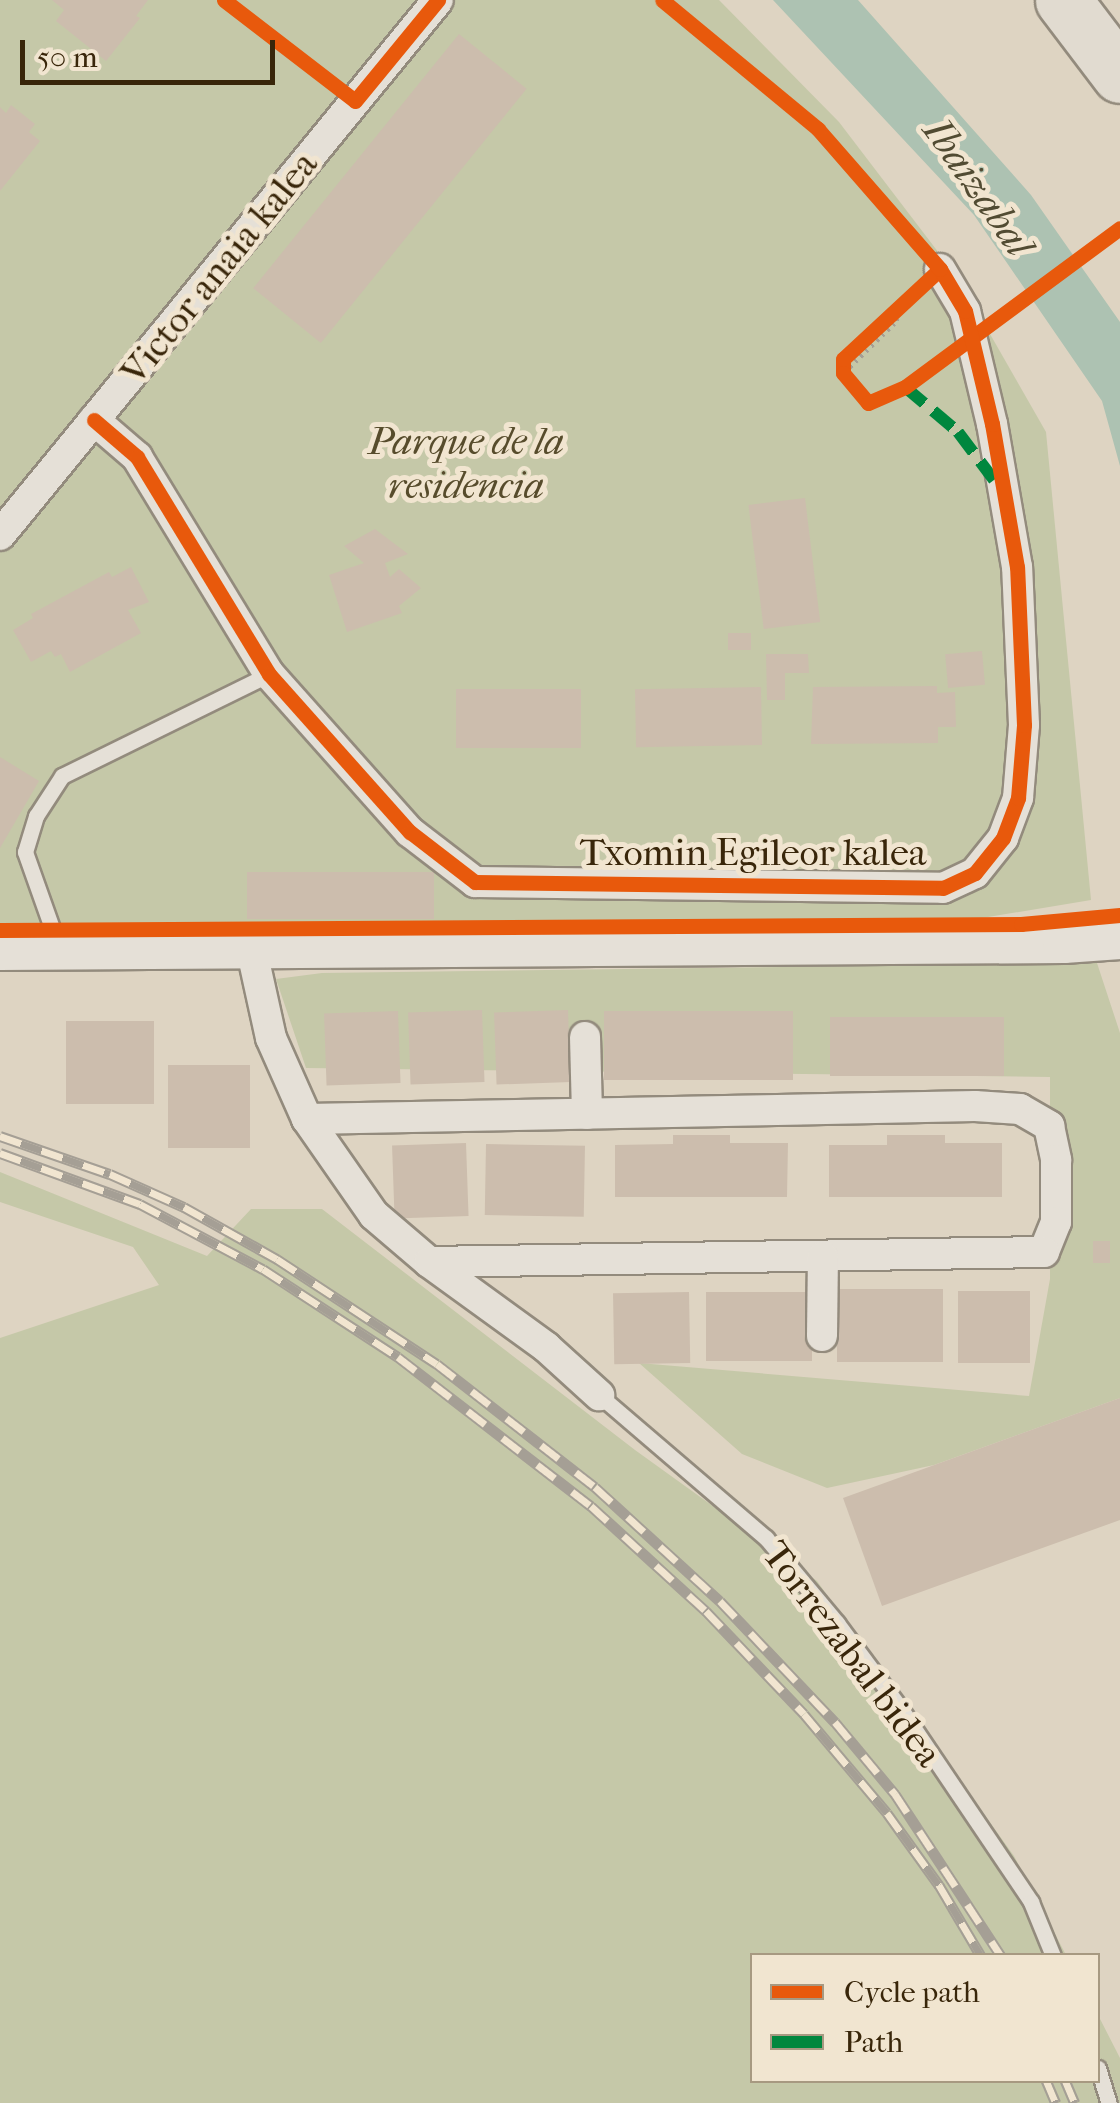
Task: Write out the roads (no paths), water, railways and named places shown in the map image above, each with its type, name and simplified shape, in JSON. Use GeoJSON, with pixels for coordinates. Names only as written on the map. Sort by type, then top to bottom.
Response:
{"type":"FeatureCollection","features":[{"type":"Feature","properties":{"kind":"highway"},"geometry":{"type":"LineString","coordinates":[[1064,0],[1120,76]]}},
{"type":"Feature","properties":{"kind":"highway"},"geometry":{"type":"LineString","coordinates":[[1107,0],[1120,18]]}},
{"type":"Feature","properties":{"kind":"street","name":"Victor anaia kalea"},"geometry":{"type":"LineString","coordinates":[[0,535],[438,0]]}},
{"type":"Feature","properties":{"kind":"street","name":"Txomin Egileor kalea"},"geometry":{"type":"LineString","coordinates":[[94,420],[137,457],[269,674],[410,832],[474,882],[943,888],[975,873],[1003,838],[1018,798],[1024,725],[1016,567],[992,424],[964,311],[940,268]]}},
{"type":"Feature","properties":{"kind":"street"},"geometry":{"type":"LineString","coordinates":[[0,949],[1064,942],[1120,938]]}},
{"type":"Feature","properties":{"kind":"street"},"geometry":{"type":"LineString","coordinates":[[250,947],[271,1038],[307,1120],[374,1215],[429,1262],[546,1347],[599,1395]]}},
{"type":"Feature","properties":{"kind":"street"},"geometry":{"type":"LineString","coordinates":[[585,1037],[587,1114]]}},
{"type":"Feature","properties":{"kind":"street"},"geometry":{"type":"LineString","coordinates":[[307,1120],[975,1106],[1020,1110],[1050,1126],[1056,1160],[1056,1222],[1044,1252],[429,1262]]}},
{"type":"Feature","properties":{"kind":"street"},"geometry":{"type":"LineString","coordinates":[[822,1336],[823,1258]]}},
{"type":"Feature","properties":{"kind":"lane"},"geometry":{"type":"LineString","coordinates":[[60,948],[24,852],[36,816],[62,776],[269,674]]}},
{"type":"Feature","properties":{"kind":"lane","name":"Torrezabal bidea"},"geometry":{"type":"LineString","coordinates":[[599,1395],[766,1538],[836,1623],[901,1708],[1031,1902],[1052,1953]]}},
{"type":"Feature","properties":{"kind":"lane"},"geometry":{"type":"LineString","coordinates":[[1100,2074],[1110,2103]]}},
{"type":"Feature","properties":{"kind":"water","name":"Ibaizabal"},"geometry":{"type":"Polygon","coordinates":[[[773,0],[858,0],[1031,195],[1120,322],[1120,466],[1102,401],[974,215],[773,0]]]}},
{"type":"Feature","properties":{"kind":"railway"},"geometry":{"type":"LineString","coordinates":[[0,1136],[110,1174],[184,1207],[277,1259],[437,1364],[595,1487],[720,1601],[835,1722],[895,1794],[999,1953]]}},
{"type":"Feature","properties":{"kind":"railway"},"geometry":{"type":"LineString","coordinates":[[0,1153],[140,1204],[263,1269],[398,1357],[591,1506],[706,1611],[804,1714],[887,1813],[939,1885],[979,1953]]}},
{"type":"Feature","properties":{"kind":"railway"},"geometry":{"type":"LineString","coordinates":[[1047,2083],[1056,2103]]}},
{"type":"Feature","properties":{"kind":"railway"},"geometry":{"type":"LineString","coordinates":[[1066,2083],[1075,2103]]}},
{"type":"Feature","properties":{"kind":"park label","name":"Parque de la residencia"},"geometry":{"type":"Point","coordinates":[466,464]}}]}
